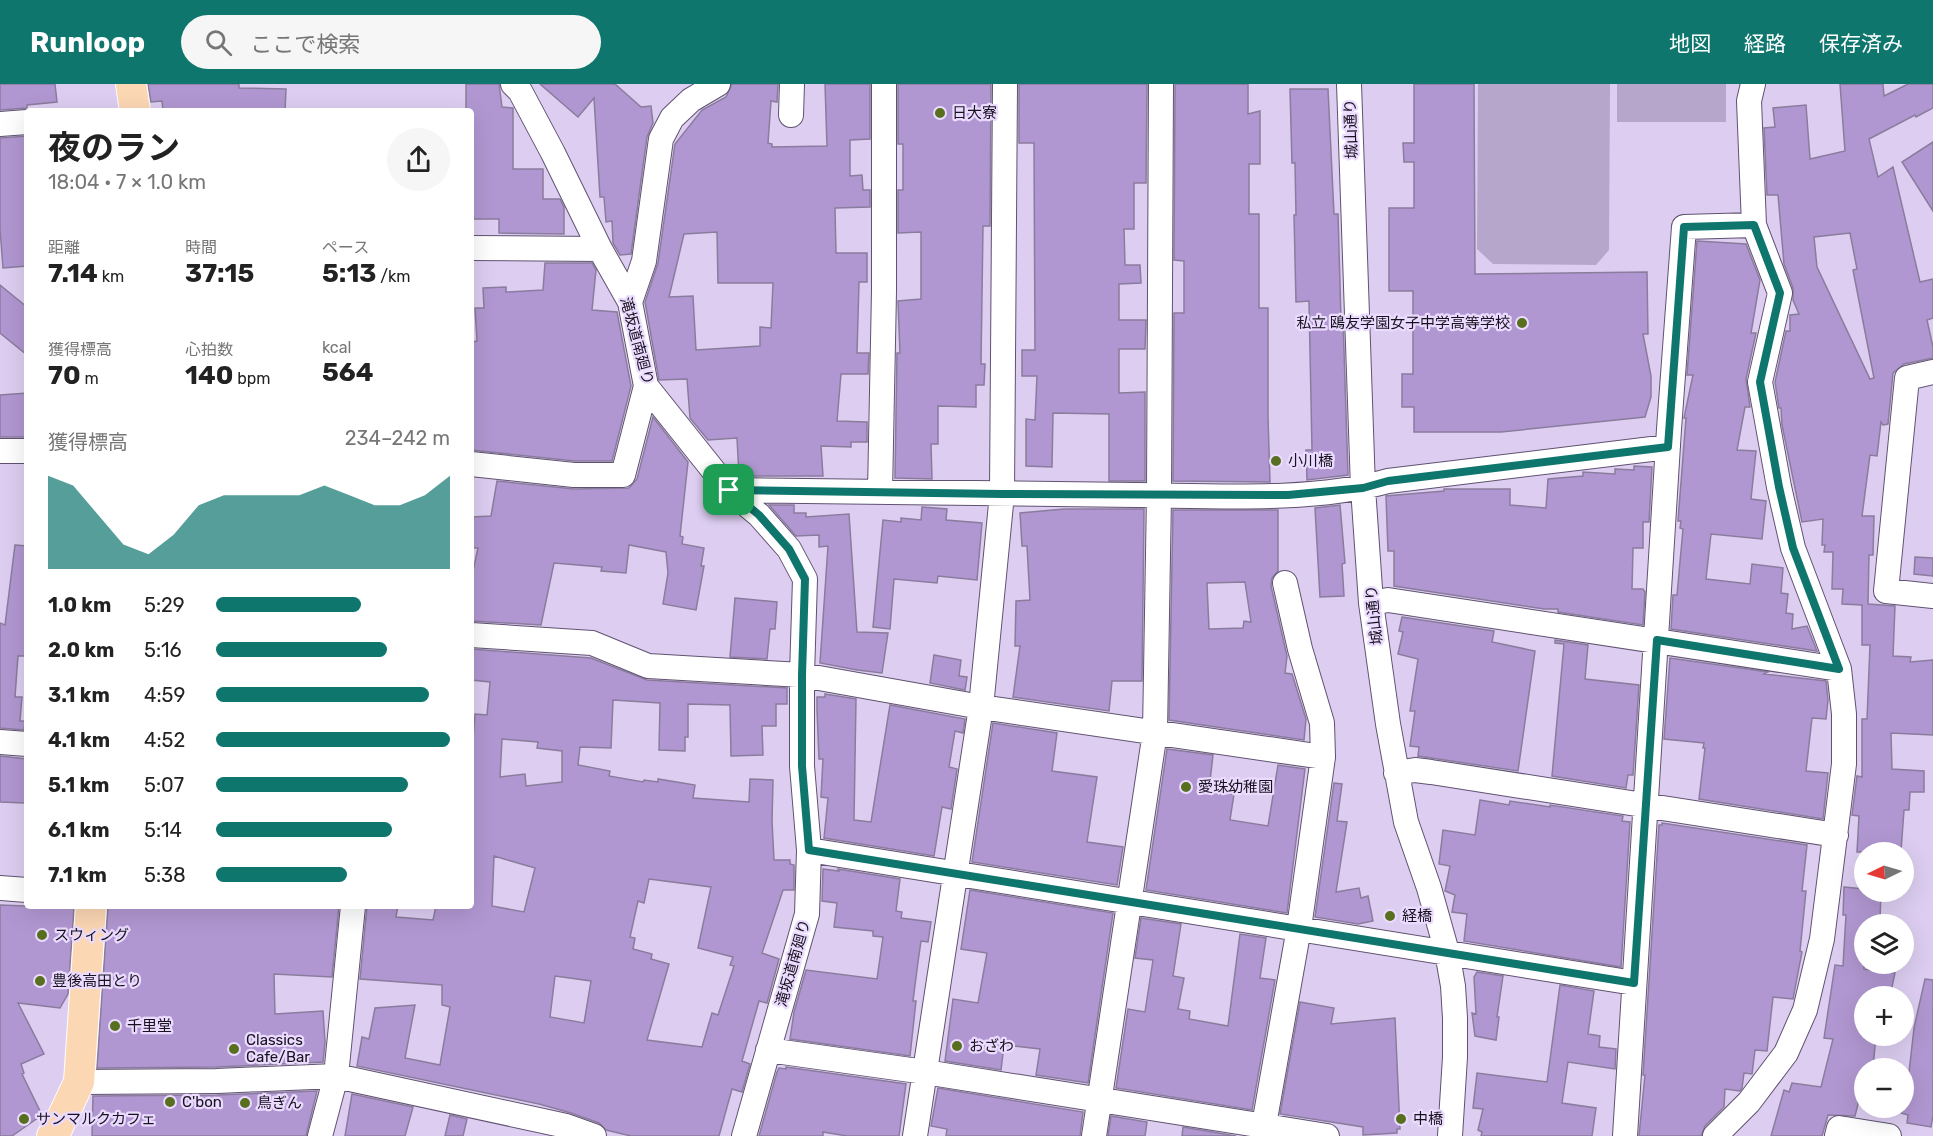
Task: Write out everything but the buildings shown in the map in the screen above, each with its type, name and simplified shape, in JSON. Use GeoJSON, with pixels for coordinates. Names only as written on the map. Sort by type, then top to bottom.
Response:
{"type":"FeatureCollection","features":[{"type":"Feature","properties":{"kind":"main road"},"geometry":{"type":"LineString","coordinates":[[132,84],[135,108]]}},
{"type":"Feature","properties":{"kind":"main road"},"geometry":{"type":"LineString","coordinates":[[52,1136],[56,1133],[79,1082],[91,909]]}},
{"type":"Feature","properties":{"kind":"street","name":"滝坂道南廻り"},"geometry":{"type":"LineString","coordinates":[[513,84],[520,91],[600,249],[630,302],[646,386],[729,490],[759,515],[789,549],[805,579],[802,766],[809,850],[807,914],[744,1136]]}},
{"type":"Feature","properties":{"kind":"street"},"geometry":{"type":"LineString","coordinates":[[630,302],[644,261],[661,139],[672,118],[691,100],[718,84]]}},
{"type":"Feature","properties":{"kind":"street"},"geometry":{"type":"LineString","coordinates":[[791,115],[792,84]]}},
{"type":"Feature","properties":{"kind":"street"},"geometry":{"type":"LineString","coordinates":[[880,492],[884,291],[884,84]]}},
{"type":"Feature","properties":{"kind":"street"},"geometry":{"type":"LineString","coordinates":[[915,1136],[981,707],[1002,494],[1005,84]]}},
{"type":"Feature","properties":{"kind":"street"},"geometry":{"type":"LineString","coordinates":[[1094,1136],[1155,732],[1160,495],[1161,84]]}},
{"type":"Feature","properties":{"kind":"street","name":"城山通り"},"geometry":{"type":"LineString","coordinates":[[1349,84],[1363,488],[1371,603],[1396,773],[1406,822],[1429,888],[1447,952],[1455,1018],[1454,1092],[1450,1136]]}},
{"type":"Feature","properties":{"kind":"street"},"geometry":{"type":"LineString","coordinates":[[1715,1136],[1749,1102],[1786,1053],[1805,1010],[1822,939],[1844,764],[1844,714],[1839,669],[1793,548],[1779,487],[1760,382],[1780,293],[1754,225],[1749,101],[1753,84]]}},
{"type":"Feature","properties":{"kind":"street"},"geometry":{"type":"LineString","coordinates":[[0,124],[24,122]]}},
{"type":"Feature","properties":{"kind":"street"},"geometry":{"type":"LineString","coordinates":[[1625,1136],[1684,227],[1754,225]]}},
{"type":"Feature","properties":{"kind":"street"},"geometry":{"type":"LineString","coordinates":[[474,248],[600,249]]}},
{"type":"Feature","properties":{"kind":"street"},"geometry":{"type":"LineString","coordinates":[[1933,372],[1906,378],[1886,591],[1933,596]]}},
{"type":"Feature","properties":{"kind":"street"},"geometry":{"type":"LineString","coordinates":[[474,464],[574,475],[623,475],[646,386]]}},
{"type":"Feature","properties":{"kind":"street"},"geometry":{"type":"LineString","coordinates":[[729,490],[1288,495],[1363,488],[1388,481],[1668,447]]}},
{"type":"Feature","properties":{"kind":"street"},"geometry":{"type":"LineString","coordinates":[[0,451],[24,451]]}},
{"type":"Feature","properties":{"kind":"street"},"geometry":{"type":"LineString","coordinates":[[1263,1131],[1299,928],[1323,757],[1322,723],[1300,649],[1285,583]]}},
{"type":"Feature","properties":{"kind":"street"},"geometry":{"type":"LineString","coordinates":[[1371,603],[1388,600],[1839,669]]}},
{"type":"Feature","properties":{"kind":"street"},"geometry":{"type":"LineString","coordinates":[[474,635],[592,644],[648,666],[802,675],[981,707],[1323,757]]}},
{"type":"Feature","properties":{"kind":"street"},"geometry":{"type":"LineString","coordinates":[[0,742],[24,744]]}},
{"type":"Feature","properties":{"kind":"street"},"geometry":{"type":"LineString","coordinates":[[1396,773],[1415,770],[1431,772],[1836,835]]}},
{"type":"Feature","properties":{"kind":"street"},"geometry":{"type":"LineString","coordinates":[[809,850],[1634,983]]}},
{"type":"Feature","properties":{"kind":"street"},"geometry":{"type":"LineString","coordinates":[[0,888],[24,890]]}},
{"type":"Feature","properties":{"kind":"street"},"geometry":{"type":"LineString","coordinates":[[320,1136],[336,1076],[353,909]]}},
{"type":"Feature","properties":{"kind":"street"},"geometry":{"type":"LineString","coordinates":[[768,1050],[1100,1100],[1263,1131],[1327,1136]]}},
{"type":"Feature","properties":{"kind":"street"},"geometry":{"type":"LineString","coordinates":[[79,1082],[336,1076],[566,1126],[594,1136]]}},
{"type":"Feature","properties":{"kind":"street"},"geometry":{"type":"LineString","coordinates":[[1837,1136],[1839,1128],[1888,1136]]}},
{"type":"Feature","properties":{"kind":"shaded area"},"geometry":{"type":"Polygon","coordinates":[[[1478,84],[1610,84],[1609,250],[1596,265],[1493,264],[1477,249],[1478,84]]]}},
{"type":"Feature","properties":{"kind":"shaded area"},"geometry":{"type":"Polygon","coordinates":[[[1617,84],[1726,84],[1726,122],[1617,122],[1617,84]]]}},
{"type":"Feature","properties":{"kind":"place","name":"日大寮"},"geometry":{"type":"Point","coordinates":[940,113]}},
{"type":"Feature","properties":{"kind":"place","name":"私立 鴎友学園女子中学高等学校"},"geometry":{"type":"Point","coordinates":[1522,323]}},
{"type":"Feature","properties":{"kind":"place","name":"小川橋"},"geometry":{"type":"Point","coordinates":[1276,461]}},
{"type":"Feature","properties":{"kind":"place","name":"愛珠幼稚園"},"geometry":{"type":"Point","coordinates":[1186,787]}},
{"type":"Feature","properties":{"kind":"place","name":"経橋"},"geometry":{"type":"Point","coordinates":[1390,916]}},
{"type":"Feature","properties":{"kind":"place","name":"スウィング"},"geometry":{"type":"Point","coordinates":[42,935]}},
{"type":"Feature","properties":{"kind":"place","name":"豊後高田とり"},"geometry":{"type":"Point","coordinates":[40,981]}},
{"type":"Feature","properties":{"kind":"place","name":"千里堂"},"geometry":{"type":"Point","coordinates":[115,1026]}},
{"type":"Feature","properties":{"kind":"place","name":"おざわ"},"geometry":{"type":"Point","coordinates":[957,1046]}},
{"type":"Feature","properties":{"kind":"place","name":"Classics Cafe/Bar"},"geometry":{"type":"Point","coordinates":[234,1049]}},
{"type":"Feature","properties":{"kind":"place","name":"C'bon"},"geometry":{"type":"Point","coordinates":[170,1102]}},
{"type":"Feature","properties":{"kind":"place","name":"鳥ぎん"},"geometry":{"type":"Point","coordinates":[245,1103]}},
{"type":"Feature","properties":{"kind":"place","name":"サンマルクカフェ"},"geometry":{"type":"Point","coordinates":[24,1119]}},
{"type":"Feature","properties":{"kind":"place","name":"中橋"},"geometry":{"type":"Point","coordinates":[1401,1119]}},
{"type":"Feature","properties":{"kind":"route"},"geometry":{"type":"LineString","coordinates":[[1754,225],[1780,293],[1760,382],[1779,487],[1793,548],[1839,669],[1657,640],[1634,983],[956,874],[809,850],[802,766],[805,579],[789,549],[759,515],[729,490],[1288,495],[1363,488],[1388,481],[1668,447],[1684,227],[1754,225]]}}]}
